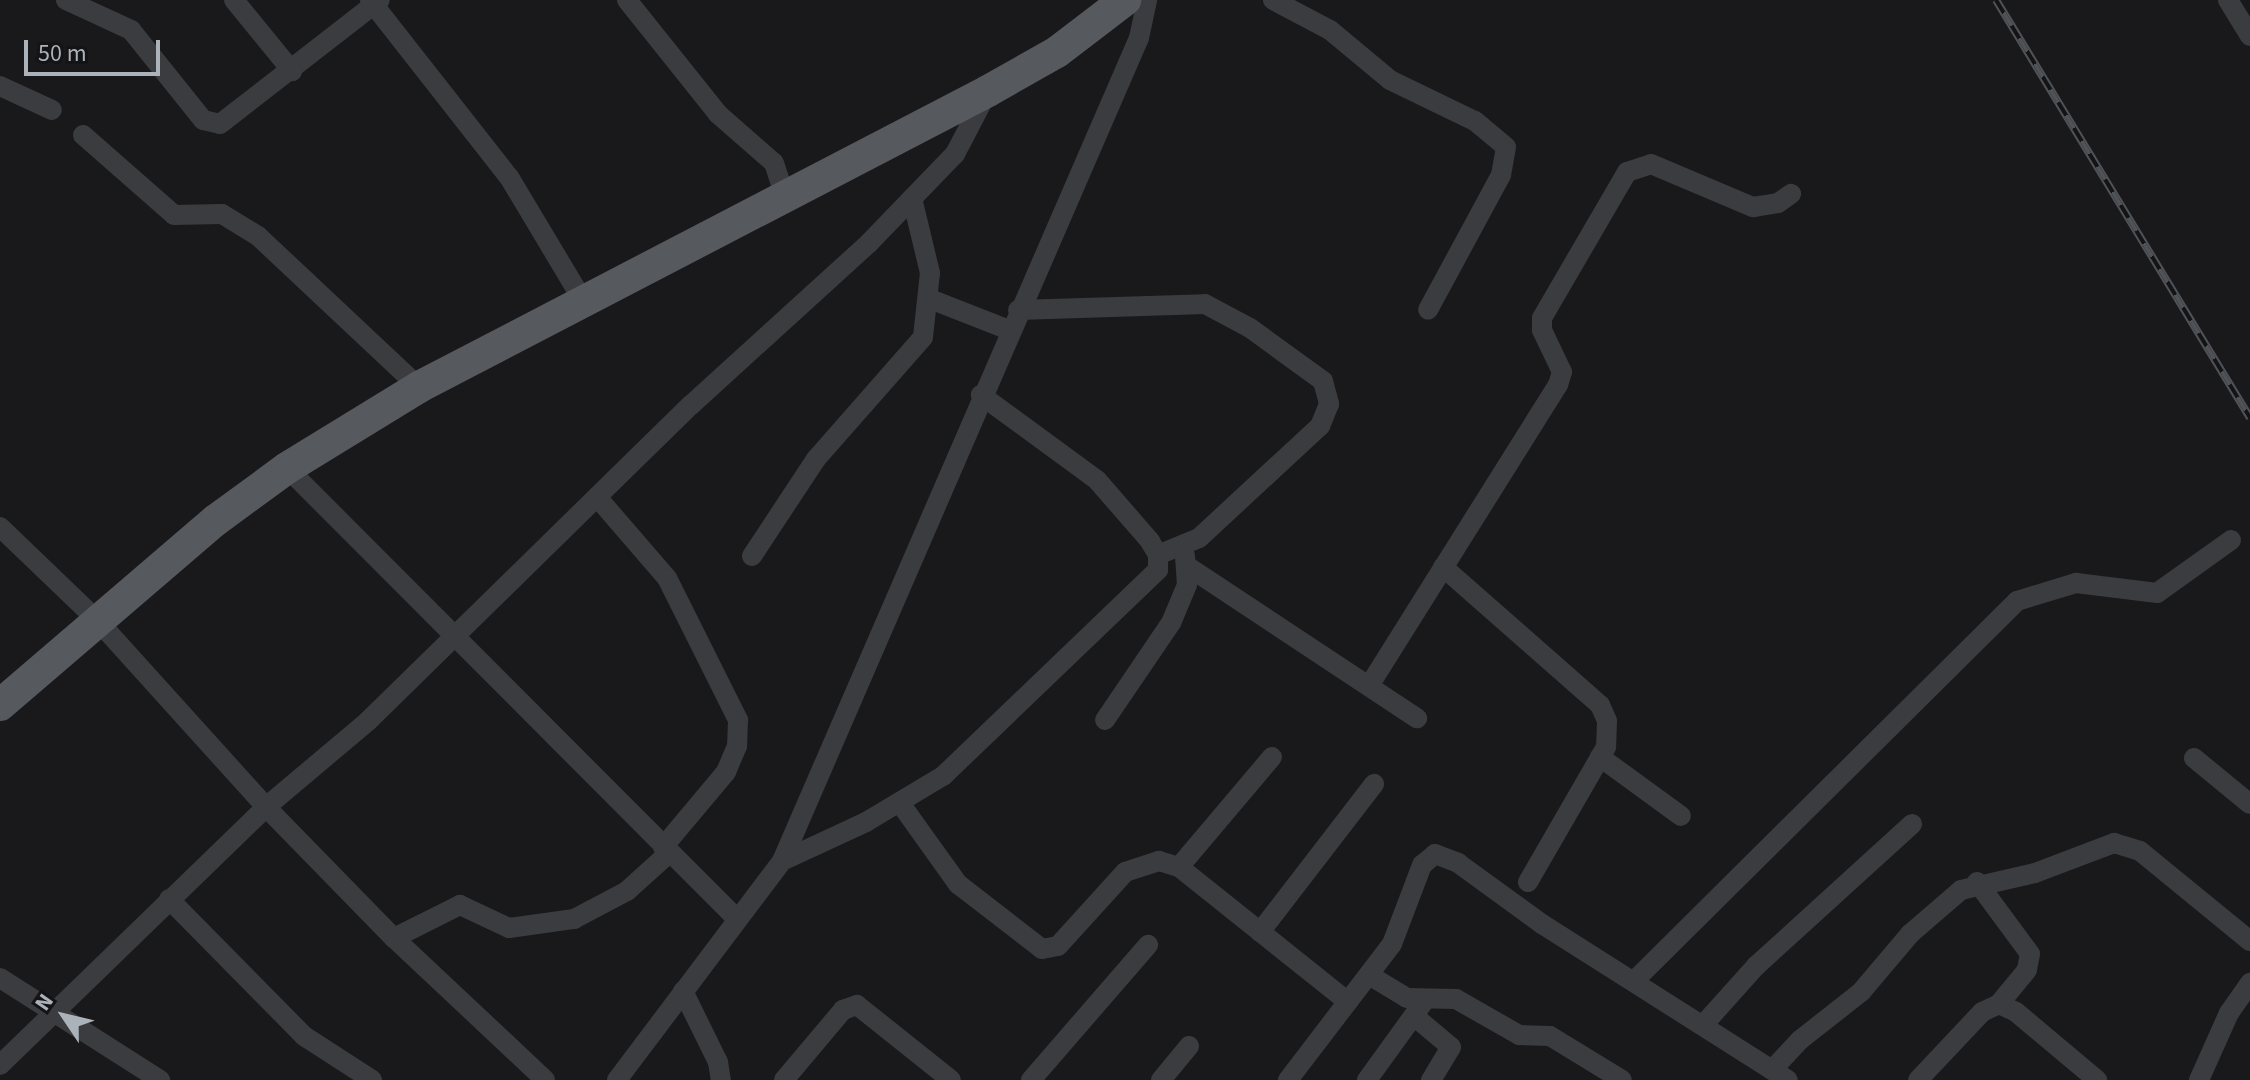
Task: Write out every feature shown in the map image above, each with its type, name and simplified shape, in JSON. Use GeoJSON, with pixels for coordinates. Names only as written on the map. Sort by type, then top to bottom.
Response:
{"type":"FeatureCollection","features":[{"type":"Feature","properties":{"kind":"main road"},"geometry":{"type":"LineString","coordinates":[[0,705],[287,468],[419,387],[585,304],[988,91],[1057,52],[1125,0]]}},
{"type":"Feature","properties":{"kind":"street"},"geometry":{"type":"LineString","coordinates":[[66,0],[131,30],[211,124],[230,120],[375,2],[509,177],[585,304]]}},
{"type":"Feature","properties":{"kind":"street"},"geometry":{"type":"LineString","coordinates":[[234,0],[292,71]]}},
{"type":"Feature","properties":{"kind":"street"},"geometry":{"type":"LineString","coordinates":[[654,0],[632,6],[733,130],[774,163],[785,197]]}},
{"type":"Feature","properties":{"kind":"street"},"geometry":{"type":"LineString","coordinates":[[617,1080],[782,861],[1009,330],[1139,38],[1147,0]]}},
{"type":"Feature","properties":{"kind":"street"},"geometry":{"type":"LineString","coordinates":[[1273,0],[1330,30],[1390,80],[1475,121],[1506,147],[1501,175],[1428,310]]}},
{"type":"Feature","properties":{"kind":"street"},"geometry":{"type":"LineString","coordinates":[[2228,0],[2250,36]]}},
{"type":"Feature","properties":{"kind":"street"},"geometry":{"type":"LineString","coordinates":[[0,86],[52,110]]}},
{"type":"Feature","properties":{"kind":"street"},"geometry":{"type":"LineString","coordinates":[[0,1065],[50,1012],[266,807],[368,721],[597,497],[912,198],[955,154],[988,91]]}},
{"type":"Feature","properties":{"kind":"street"},"geometry":{"type":"LineString","coordinates":[[83,135],[174,215],[222,214],[258,236],[419,387]]}},
{"type":"Feature","properties":{"kind":"street"},"geometry":{"type":"LineString","coordinates":[[1369,686],[1558,385],[1562,372],[1542,330],[1542,318],[1627,172],[1651,164],[1743,206],[1765,207],[1791,194]]}},
{"type":"Feature","properties":{"kind":"street"},"geometry":{"type":"LineString","coordinates":[[752,556],[816,459],[916,349],[930,299],[912,198]]}},
{"type":"Feature","properties":{"kind":"street"},"geometry":{"type":"LineString","coordinates":[[930,299],[1009,330]]}},
{"type":"Feature","properties":{"kind":"street"},"geometry":{"type":"LineString","coordinates":[[1018,310],[1205,304],[1250,328],[1323,381],[1329,404],[1320,426],[1185,556],[1187,585],[1171,623],[1105,720]]}},
{"type":"Feature","properties":{"kind":"street"},"geometry":{"type":"LineString","coordinates":[[782,861],[900,803],[961,762],[1158,570],[1158,555],[1097,480],[981,395]]}},
{"type":"Feature","properties":{"kind":"street"},"geometry":{"type":"LineString","coordinates":[[287,468],[452,639],[737,919]]}},
{"type":"Feature","properties":{"kind":"street"},"geometry":{"type":"LineString","coordinates":[[394,938],[460,905],[509,928],[574,919],[627,891],[666,850],[726,772],[737,746],[738,720],[667,578],[597,497]]}},
{"type":"Feature","properties":{"kind":"street"},"geometry":{"type":"LineString","coordinates":[[0,527],[98,621],[266,807],[394,938],[545,1080]]}},
{"type":"Feature","properties":{"kind":"street"},"geometry":{"type":"LineString","coordinates":[[1635,980],[2017,601],[2076,583],[2157,593],[2231,540]]}},
{"type":"Feature","properties":{"kind":"street"},"geometry":{"type":"LineString","coordinates":[[1158,555],[1185,556],[1417,718]]}},
{"type":"Feature","properties":{"kind":"street"},"geometry":{"type":"LineString","coordinates":[[1443,567],[1600,705],[1609,736],[1528,882]]}},
{"type":"Feature","properties":{"kind":"street"},"geometry":{"type":"LineString","coordinates":[[1179,867],[1272,757]]}},
{"type":"Feature","properties":{"kind":"street"},"geometry":{"type":"LineString","coordinates":[[1600,757],[1681,816]]}},
{"type":"Feature","properties":{"kind":"street"},"geometry":{"type":"LineString","coordinates":[[2194,758],[2250,804]]}},
{"type":"Feature","properties":{"kind":"street"},"geometry":{"type":"LineString","coordinates":[[1260,932],[1374,784]]}},
{"type":"Feature","properties":{"kind":"street"},"geometry":{"type":"LineString","coordinates":[[900,803],[958,884],[1048,951],[1131,868],[1159,861],[1179,867],[1348,1002]]}},
{"type":"Feature","properties":{"kind":"street"},"geometry":{"type":"LineString","coordinates":[[1704,1024],[1756,966],[1912,824]]}},
{"type":"Feature","properties":{"kind":"street"},"geometry":{"type":"LineString","coordinates":[[1288,1080],[1392,944],[1422,865],[1435,854],[1458,863],[1542,924],[1635,980],[1780,1075],[1800,1040],[1861,992],[1937,909],[1977,882],[2035,873],[2122,842],[2140,851],[2250,941]]}},
{"type":"Feature","properties":{"kind":"street"},"geometry":{"type":"LineString","coordinates":[[1918,1080],[1982,1012],[1999,1004],[2027,970],[2030,954],[1977,882]]}},
{"type":"Feature","properties":{"kind":"street"},"geometry":{"type":"LineString","coordinates":[[169,899],[304,1036],[372,1080]]}},
{"type":"Feature","properties":{"kind":"street"},"geometry":{"type":"LineString","coordinates":[[1031,1080],[1148,945]]}},
{"type":"Feature","properties":{"kind":"street"},"geometry":{"type":"LineString","coordinates":[[1369,975],[1420,1008],[1449,1041],[1442,1077]]}},
{"type":"Feature","properties":{"kind":"street"},"geometry":{"type":"LineString","coordinates":[[0,978],[160,1080]]}},
{"type":"Feature","properties":{"kind":"street"},"geometry":{"type":"LineString","coordinates":[[2199,1080],[2229,1013],[2250,983]]}},
{"type":"Feature","properties":{"kind":"street"},"geometry":{"type":"LineString","coordinates":[[683,991],[718,1062],[721,1080]]}},
{"type":"Feature","properties":{"kind":"street"},"geometry":{"type":"LineString","coordinates":[[1367,1080],[1420,1008],[1456,999],[1519,1035],[1550,1036],[1622,1080]]}},
{"type":"Feature","properties":{"kind":"street"},"geometry":{"type":"LineString","coordinates":[[1999,1004],[2016,1012],[2086,1076]]}},
{"type":"Feature","properties":{"kind":"street"},"geometry":{"type":"LineString","coordinates":[[784,1080],[843,1010],[857,1005],[951,1080]]}},
{"type":"Feature","properties":{"kind":"street"},"geometry":{"type":"LineString","coordinates":[[1161,1080],[1189,1046]]}},
{"type":"Feature","properties":{"kind":"railway"},"geometry":{"type":"LineString","coordinates":[[1996,0],[2250,418]]}}]}
